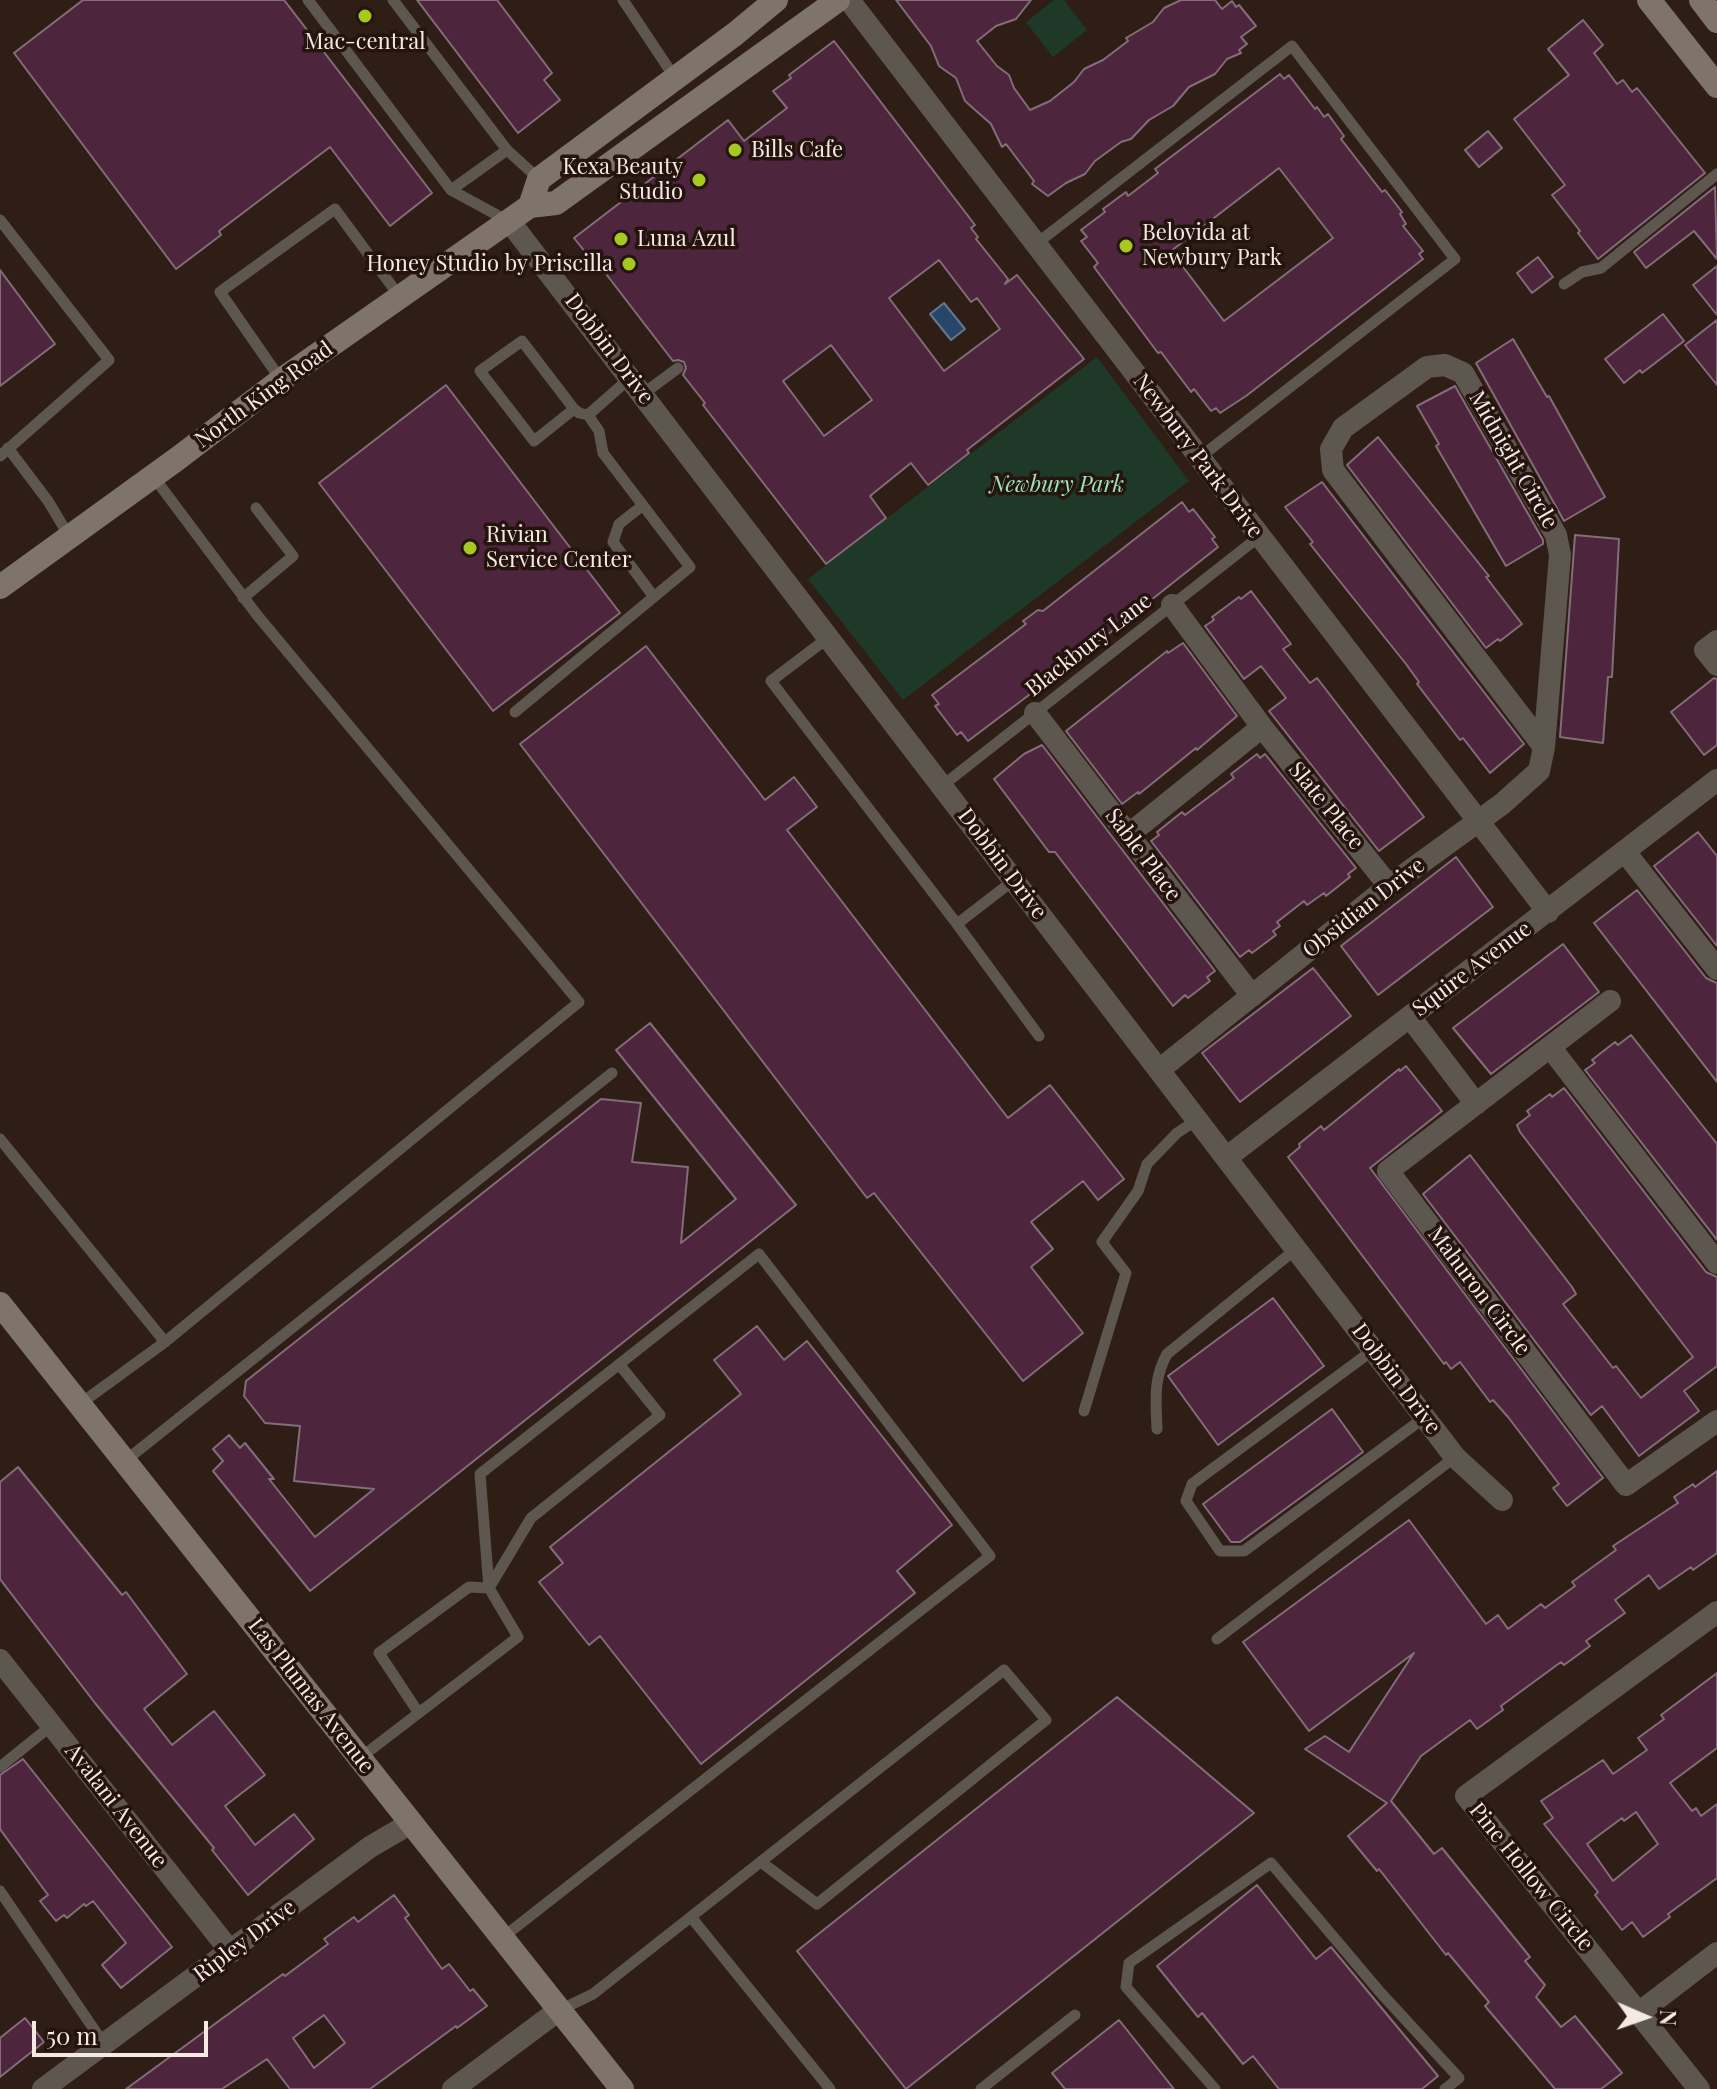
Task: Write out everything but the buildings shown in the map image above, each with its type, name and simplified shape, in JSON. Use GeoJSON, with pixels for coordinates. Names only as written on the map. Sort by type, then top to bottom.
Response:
{"type":"FeatureCollection","features":[{"type":"Feature","properties":{"kind":"main road"},"geometry":{"type":"LineString","coordinates":[[530,206],[539,179],[776,0]]}},
{"type":"Feature","properties":{"kind":"main road","name":"North King Road"},"geometry":{"type":"LineString","coordinates":[[0,587],[281,380],[530,206],[556,203],[838,0]]}},
{"type":"Feature","properties":{"kind":"main road"},"geometry":{"type":"LineString","coordinates":[[1649,0],[1717,86]]}},
{"type":"Feature","properties":{"kind":"main road"},"geometry":{"type":"LineString","coordinates":[[1701,0],[1717,21]]}},
{"type":"Feature","properties":{"kind":"main road","name":"Las Plumas Avenue"},"geometry":{"type":"LineString","coordinates":[[0,1304],[622,2089]]}},
{"type":"Feature","properties":{"kind":"street","name":"Newbury Park Drive"},"geometry":{"type":"LineString","coordinates":[[849,0],[1548,912]]}},
{"type":"Feature","properties":{"kind":"street","name":"Dobbin Drive"},"geometry":{"type":"LineString","coordinates":[[510,222],[1455,1457],[1502,1500]]}},
{"type":"Feature","properties":{"kind":"street","name":"Midnight Circle"},"geometry":{"type":"LineString","coordinates":[[1477,821],[1502,804],[1539,771],[1544,747],[1560,555],[1556,535],[1463,373],[1445,365],[1427,367],[1343,428],[1331,449],[1333,470],[1544,747]]}},
{"type":"Feature","properties":{"kind":"street","name":"Slate Place"},"geometry":{"type":"LineString","coordinates":[[1172,605],[1262,727],[1389,886]]}},
{"type":"Feature","properties":{"kind":"street"},"geometry":{"type":"LineString","coordinates":[[1717,641],[1705,650],[1717,665]]}},
{"type":"Feature","properties":{"kind":"street","name":"Sable Place"},"geometry":{"type":"LineString","coordinates":[[1035,713],[1252,996]]}},
{"type":"Feature","properties":{"kind":"street"},"geometry":{"type":"LineString","coordinates":[[1128,835],[1262,727]]}},
{"type":"Feature","properties":{"kind":"street","name":"Squire Avenue"},"geometry":{"type":"LineString","coordinates":[[1226,1158],[1717,780]]}},
{"type":"Feature","properties":{"kind":"street","name":"Obsidian Drive"},"geometry":{"type":"LineString","coordinates":[[1159,1070],[1389,886],[1477,821]]}},
{"type":"Feature","properties":{"kind":"street"},"geometry":{"type":"LineString","coordinates":[[1625,852],[1717,969]]}},
{"type":"Feature","properties":{"kind":"street","name":"Mahuron Circle"},"geometry":{"type":"LineString","coordinates":[[1610,1001],[1388,1171],[1626,1485],[1717,1421]]}},
{"type":"Feature","properties":{"kind":"street"},"geometry":{"type":"LineString","coordinates":[[1410,1017],[1476,1104]]}},
{"type":"Feature","properties":{"kind":"street"},"geometry":{"type":"LineString","coordinates":[[1550,1047],[1717,1263]]}},
{"type":"Feature","properties":{"kind":"street","name":"Pine Hollow Circle"},"geometry":{"type":"LineString","coordinates":[[1699,2089],[1466,1796],[1717,1612]]}},
{"type":"Feature","properties":{"kind":"street","name":"Avalani Avenue"},"geometry":{"type":"LineString","coordinates":[[0,1660],[231,1952]]}},
{"type":"Feature","properties":{"kind":"street","name":"Ripley Drive"},"geometry":{"type":"LineString","coordinates":[[43,2089],[370,1847],[411,1823]]}},
{"type":"Feature","properties":{"kind":"street"},"geometry":{"type":"LineString","coordinates":[[1640,2012],[1717,1953]]}},
{"type":"Feature","properties":{"kind":"street"},"geometry":{"type":"LineString","coordinates":[[453,2089],[559,2010]]}},
{"type":"Feature","properties":{"kind":"lane"},"geometry":{"type":"LineString","coordinates":[[308,0],[451,190],[510,222]]}},
{"type":"Feature","properties":{"kind":"lane"},"geometry":{"type":"LineString","coordinates":[[393,0],[507,150],[539,179]]}},
{"type":"Feature","properties":{"kind":"lane"},"geometry":{"type":"LineString","coordinates":[[623,0],[675,79]]}},
{"type":"Feature","properties":{"kind":"lane"},"geometry":{"type":"LineString","coordinates":[[1036,244],[1292,46],[1455,259],[1199,458]]}},
{"type":"Feature","properties":{"kind":"lane"},"geometry":{"type":"LineString","coordinates":[[451,190],[507,150]]}},
{"type":"Feature","properties":{"kind":"lane"},"geometry":{"type":"LineString","coordinates":[[1564,284],[1582,272],[1601,268],[1717,174]]}},
{"type":"Feature","properties":{"kind":"lane"},"geometry":{"type":"LineString","coordinates":[[281,380],[220,292],[335,209],[400,297]]}},
{"type":"Feature","properties":{"kind":"lane"},"geometry":{"type":"LineString","coordinates":[[0,220],[109,360],[4,452],[48,501],[69,536]]}},
{"type":"Feature","properties":{"kind":"lane"},"geometry":{"type":"LineString","coordinates":[[515,712],[690,567],[603,453],[599,431],[588,415],[574,409],[522,341],[480,371],[534,441],[574,409]]}},
{"type":"Feature","properties":{"kind":"lane"},"geometry":{"type":"LineString","coordinates":[[588,415],[637,386],[678,368]]}},
{"type":"Feature","properties":{"kind":"lane"},"geometry":{"type":"LineString","coordinates":[[80,1404],[165,1342],[579,1002],[243,598],[153,476]]}},
{"type":"Feature","properties":{"kind":"lane"},"geometry":{"type":"LineString","coordinates":[[642,506],[619,524],[613,542],[654,597]]}},
{"type":"Feature","properties":{"kind":"lane"},"geometry":{"type":"LineString","coordinates":[[243,598],[293,556],[256,508]]}},
{"type":"Feature","properties":{"kind":"lane","name":"Blackbury Lane"},"geometry":{"type":"LineString","coordinates":[[942,786],[1260,536]]}},
{"type":"Feature","properties":{"kind":"lane"},"geometry":{"type":"LineString","coordinates":[[829,637],[771,681],[1039,1036]]}},
{"type":"Feature","properties":{"kind":"lane"},"geometry":{"type":"LineString","coordinates":[[957,924],[1014,880]]}},
{"type":"Feature","properties":{"kind":"lane"},"geometry":{"type":"LineString","coordinates":[[125,1461],[612,1073]]}},
{"type":"Feature","properties":{"kind":"lane"},"geometry":{"type":"LineString","coordinates":[[1084,1411],[1126,1273],[1102,1242],[1138,1191],[1147,1164],[1177,1133],[1197,1120]]}},
{"type":"Feature","properties":{"kind":"lane"},"geometry":{"type":"LineString","coordinates":[[0,1139],[165,1342]]}},
{"type":"Feature","properties":{"kind":"lane"},"geometry":{"type":"LineString","coordinates":[[1157,1429],[1155,1385],[1158,1369],[1167,1354],[1296,1249]]}},
{"type":"Feature","properties":{"kind":"lane"},"geometry":{"type":"LineString","coordinates":[[360,1758],[518,1637],[489,1588],[480,1474],[759,1254],[990,1556],[502,1938]]}},
{"type":"Feature","properties":{"kind":"lane"},"geometry":{"type":"LineString","coordinates":[[1373,1350],[1192,1484],[1186,1501],[1220,1551],[1244,1551],[1425,1417]]}},
{"type":"Feature","properties":{"kind":"lane"},"geometry":{"type":"LineString","coordinates":[[489,1588],[531,1518],[660,1415],[619,1364]]}},
{"type":"Feature","properties":{"kind":"lane"},"geometry":{"type":"LineString","coordinates":[[1217,1639],[1455,1457]]}},
{"type":"Feature","properties":{"kind":"lane"},"geometry":{"type":"LineString","coordinates":[[423,1709],[379,1653],[469,1587],[489,1588]]}},
{"type":"Feature","properties":{"kind":"lane"},"geometry":{"type":"LineString","coordinates":[[559,2010],[593,1994],[1004,1670],[1046,1720],[817,1904],[761,1862]]}},
{"type":"Feature","properties":{"kind":"lane"},"geometry":{"type":"LineString","coordinates":[[0,1767],[52,1725]]}},
{"type":"Feature","properties":{"kind":"lane"},"geometry":{"type":"LineString","coordinates":[[1215,2089],[1126,1987],[1129,1963],[1271,1863],[1380,1992],[1459,2078],[1445,2089]]}},
{"type":"Feature","properties":{"kind":"lane"},"geometry":{"type":"LineString","coordinates":[[0,1891],[104,2044]]}},
{"type":"Feature","properties":{"kind":"lane"},"geometry":{"type":"LineString","coordinates":[[691,1917],[830,2089]]}},
{"type":"Feature","properties":{"kind":"lane"},"geometry":{"type":"LineString","coordinates":[[981,2089],[1075,2015]]}},
{"type":"Feature","properties":{"kind":"green space"},"geometry":{"type":"Polygon","coordinates":[[[1054,0],[1064,0],[1087,30],[1053,57],[1026,22],[1054,0]]]}},
{"type":"Feature","properties":{"kind":"green space","name":"Newbury Park"},"geometry":{"type":"Polygon","coordinates":[[[1097,357],[1189,481],[903,700],[808,579],[1097,357]]]}},
{"type":"Feature","properties":{"kind":"water"},"geometry":{"type":"Polygon","coordinates":[[[944,303],[965,329],[951,340],[930,314],[944,303]]]}},
{"type":"Feature","properties":{"kind":"place","name":"Mac-central"},"geometry":{"type":"Point","coordinates":[365,16]}},
{"type":"Feature","properties":{"kind":"place","name":"Bills Cafe"},"geometry":{"type":"Point","coordinates":[735,150]}},
{"type":"Feature","properties":{"kind":"place","name":"Kexa Beauty Studio"},"geometry":{"type":"Point","coordinates":[699,180]}},
{"type":"Feature","properties":{"kind":"place","name":"Luna Azul"},"geometry":{"type":"Point","coordinates":[621,239]}},
{"type":"Feature","properties":{"kind":"place","name":"Belovida at Newbury Park"},"geometry":{"type":"Point","coordinates":[1126,246]}},
{"type":"Feature","properties":{"kind":"place","name":"Honey Studio by Priscilla"},"geometry":{"type":"Point","coordinates":[629,264]}},
{"type":"Feature","properties":{"kind":"place","name":"Rivian Service Center"},"geometry":{"type":"Point","coordinates":[470,548]}}]}
